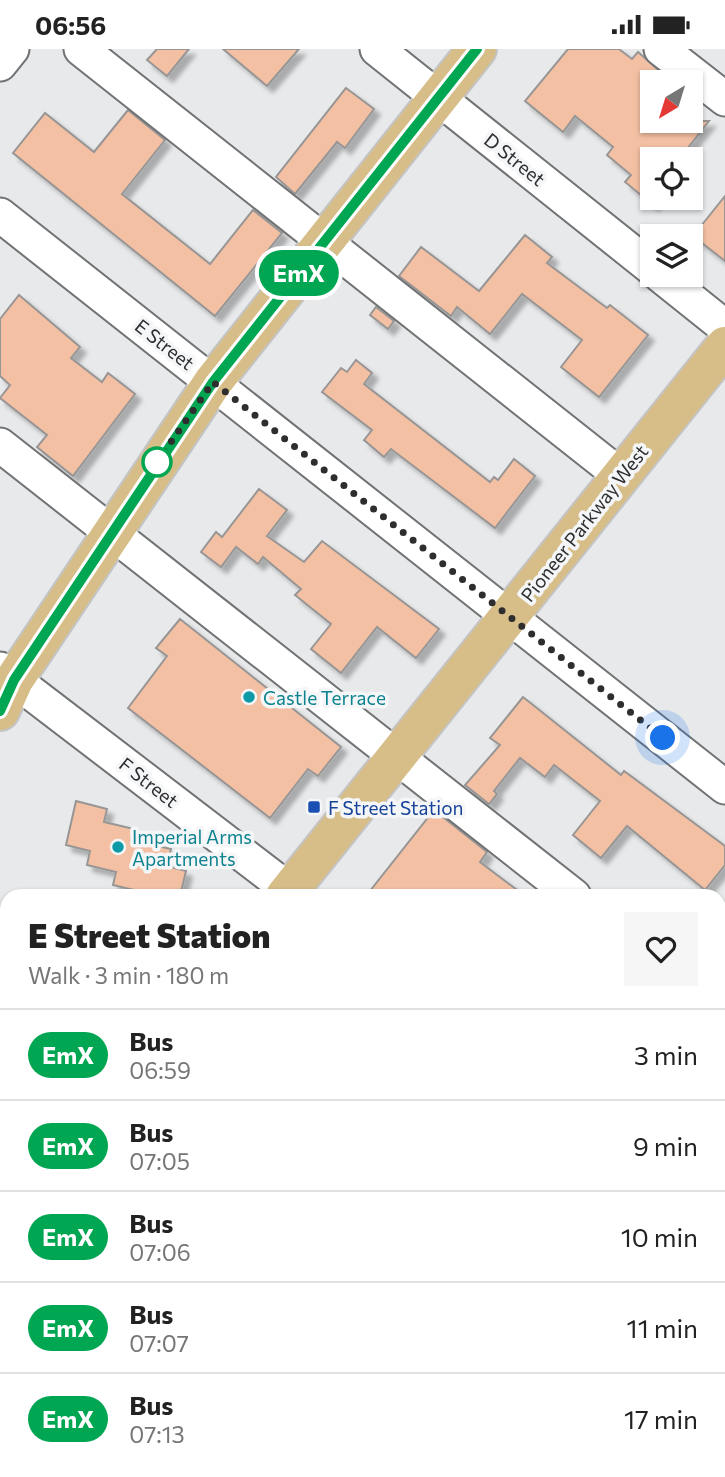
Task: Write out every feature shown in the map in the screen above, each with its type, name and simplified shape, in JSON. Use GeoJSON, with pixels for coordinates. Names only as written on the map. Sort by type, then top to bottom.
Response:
{"type":"FeatureCollection","features":[{"type":"Feature","properties":{"kind":"main road"},"geometry":{"type":"LineString","coordinates":[[5,687],[213,382],[477,49]]}},
{"type":"Feature","properties":{"kind":"main road","name":"Pioneer Parkway West"},"geometry":{"type":"LineString","coordinates":[[294,889],[725,346]]}},
{"type":"Feature","properties":{"kind":"street"},"geometry":{"type":"LineString","coordinates":[[0,64],[12,49]]}},
{"type":"Feature","properties":{"kind":"street"},"geometry":{"type":"LineString","coordinates":[[81,49],[621,476]]}},
{"type":"Feature","properties":{"kind":"street","name":"D Street"},"geometry":{"type":"LineString","coordinates":[[377,49],[640,259]]}},
{"type":"Feature","properties":{"kind":"street"},"geometry":{"type":"LineString","coordinates":[[661,49],[725,99]]}},
{"type":"Feature","properties":{"kind":"street","name":"E Street"},"geometry":{"type":"LineString","coordinates":[[0,215],[725,787]]}},
{"type":"Feature","properties":{"kind":"street"},"geometry":{"type":"LineString","coordinates":[[675,287],[725,327]]}},
{"type":"Feature","properties":{"kind":"street"},"geometry":{"type":"LineString","coordinates":[[0,445],[565,889]]}},
{"type":"Feature","properties":{"kind":"street","name":"F Street"},"geometry":{"type":"LineString","coordinates":[[5,687],[283,889]]}},
{"type":"Feature","properties":{"kind":"building"},"geometry":{"type":"Polygon","coordinates":[[[157,49],[189,49],[167,76],[147,60],[157,49]]]}},
{"type":"Feature","properties":{"kind":"building"},"geometry":{"type":"Polygon","coordinates":[[[223,49],[299,49],[267,86],[223,49]]]}},
{"type":"Feature","properties":{"kind":"building"},"geometry":{"type":"Polygon","coordinates":[[[568,49],[619,49],[632,59],[638,52],[658,70],[640,70],[640,133],[700,133],[688,147],[640,147],[640,194],[625,182],[631,175],[607,155],[613,147],[575,116],[563,132],[525,101],[568,49]]]}},
{"type":"Feature","properties":{"kind":"building"},"geometry":{"type":"Polygon","coordinates":[[[346,88],[374,109],[345,148],[337,142],[295,194],[276,177],[346,88]]]}},
{"type":"Feature","properties":{"kind":"building"},"geometry":{"type":"Polygon","coordinates":[[[128,110],[165,140],[122,194],[210,264],[253,210],[282,233],[215,316],[13,153],[45,113],[94,152],[128,110]]]}},
{"type":"Feature","properties":{"kind":"building"},"geometry":{"type":"Polygon","coordinates":[[[725,196],[725,261],[703,244],[703,224],[725,196]]]}},
{"type":"Feature","properties":{"kind":"building"},"geometry":{"type":"Polygon","coordinates":[[[525,235],[552,257],[547,263],[607,308],[610,305],[648,335],[599,397],[561,367],[582,340],[522,294],[490,334],[457,307],[451,316],[399,276],[421,247],[479,291],[525,235]]]}},
{"type":"Feature","properties":{"kind":"building"},"geometry":{"type":"Polygon","coordinates":[[[19,295],[80,347],[71,358],[102,382],[108,373],[135,394],[73,476],[37,447],[47,435],[0,398],[10,385],[0,376],[0,319],[19,295]]]}},
{"type":"Feature","properties":{"kind":"building"},"geometry":{"type":"Polygon","coordinates":[[[376,307],[394,321],[388,329],[370,315],[376,307]]]}},
{"type":"Feature","properties":{"kind":"building"},"geometry":{"type":"Polygon","coordinates":[[[356,360],[372,373],[364,384],[490,482],[494,477],[498,480],[514,459],[535,476],[495,528],[391,449],[384,457],[364,440],[372,430],[322,392],[341,368],[347,372],[356,360]]]}},
{"type":"Feature","properties":{"kind":"building"},"geometry":{"type":"Polygon","coordinates":[[[259,489],[287,510],[267,536],[304,562],[322,541],[439,629],[416,658],[377,627],[341,673],[311,649],[331,624],[295,595],[301,589],[263,557],[258,564],[236,547],[221,567],[201,552],[216,532],[222,537],[259,489]]]}},
{"type":"Feature","properties":{"kind":"building"},"geometry":{"type":"Polygon","coordinates":[[[180,619],[341,747],[318,776],[308,769],[270,818],[128,708],[167,656],[156,648],[180,619]]]}},
{"type":"Feature","properties":{"kind":"building"},"geometry":{"type":"Polygon","coordinates":[[[523,697],[621,775],[624,771],[725,846],[725,865],[704,889],[627,826],[601,858],[573,835],[600,801],[554,765],[545,777],[520,758],[494,791],[497,794],[489,804],[465,785],[500,745],[490,738],[523,697]]]}},
{"type":"Feature","properties":{"kind":"building","name":"Imperial Arms Apartments"},"geometry":{"type":"Polygon","coordinates":[[[76,801],[107,809],[104,822],[134,829],[131,840],[171,849],[167,866],[186,871],[182,889],[130,889],[113,885],[116,872],[87,865],[90,851],[66,845],[76,801]]]}},
{"type":"Feature","properties":{"kind":"building"},"geometry":{"type":"Polygon","coordinates":[[[434,810],[487,852],[480,862],[516,889],[372,889],[434,810]]]}},
{"type":"Feature","properties":{"kind":"bus line","name":"EmX"},"geometry":{"type":"LineString","coordinates":[[0,711],[14,680],[202,396],[477,49]]}},
{"type":"Feature","properties":{"kind":"place","name":"Castle Terrace"},"geometry":{"type":"Point","coordinates":[249,697]}},
{"type":"Feature","properties":{"kind":"place","name":"F Street Station"},"geometry":{"type":"Point","coordinates":[314,807]}},
{"type":"Feature","properties":{"kind":"place","name":"Imperial Arms Apartments"},"geometry":{"type":"Point","coordinates":[118,847]}},
{"type":"Feature","properties":{"kind":"route"},"geometry":{"type":"LineString","coordinates":[[157,462],[213,382],[663,738]]}}]}
